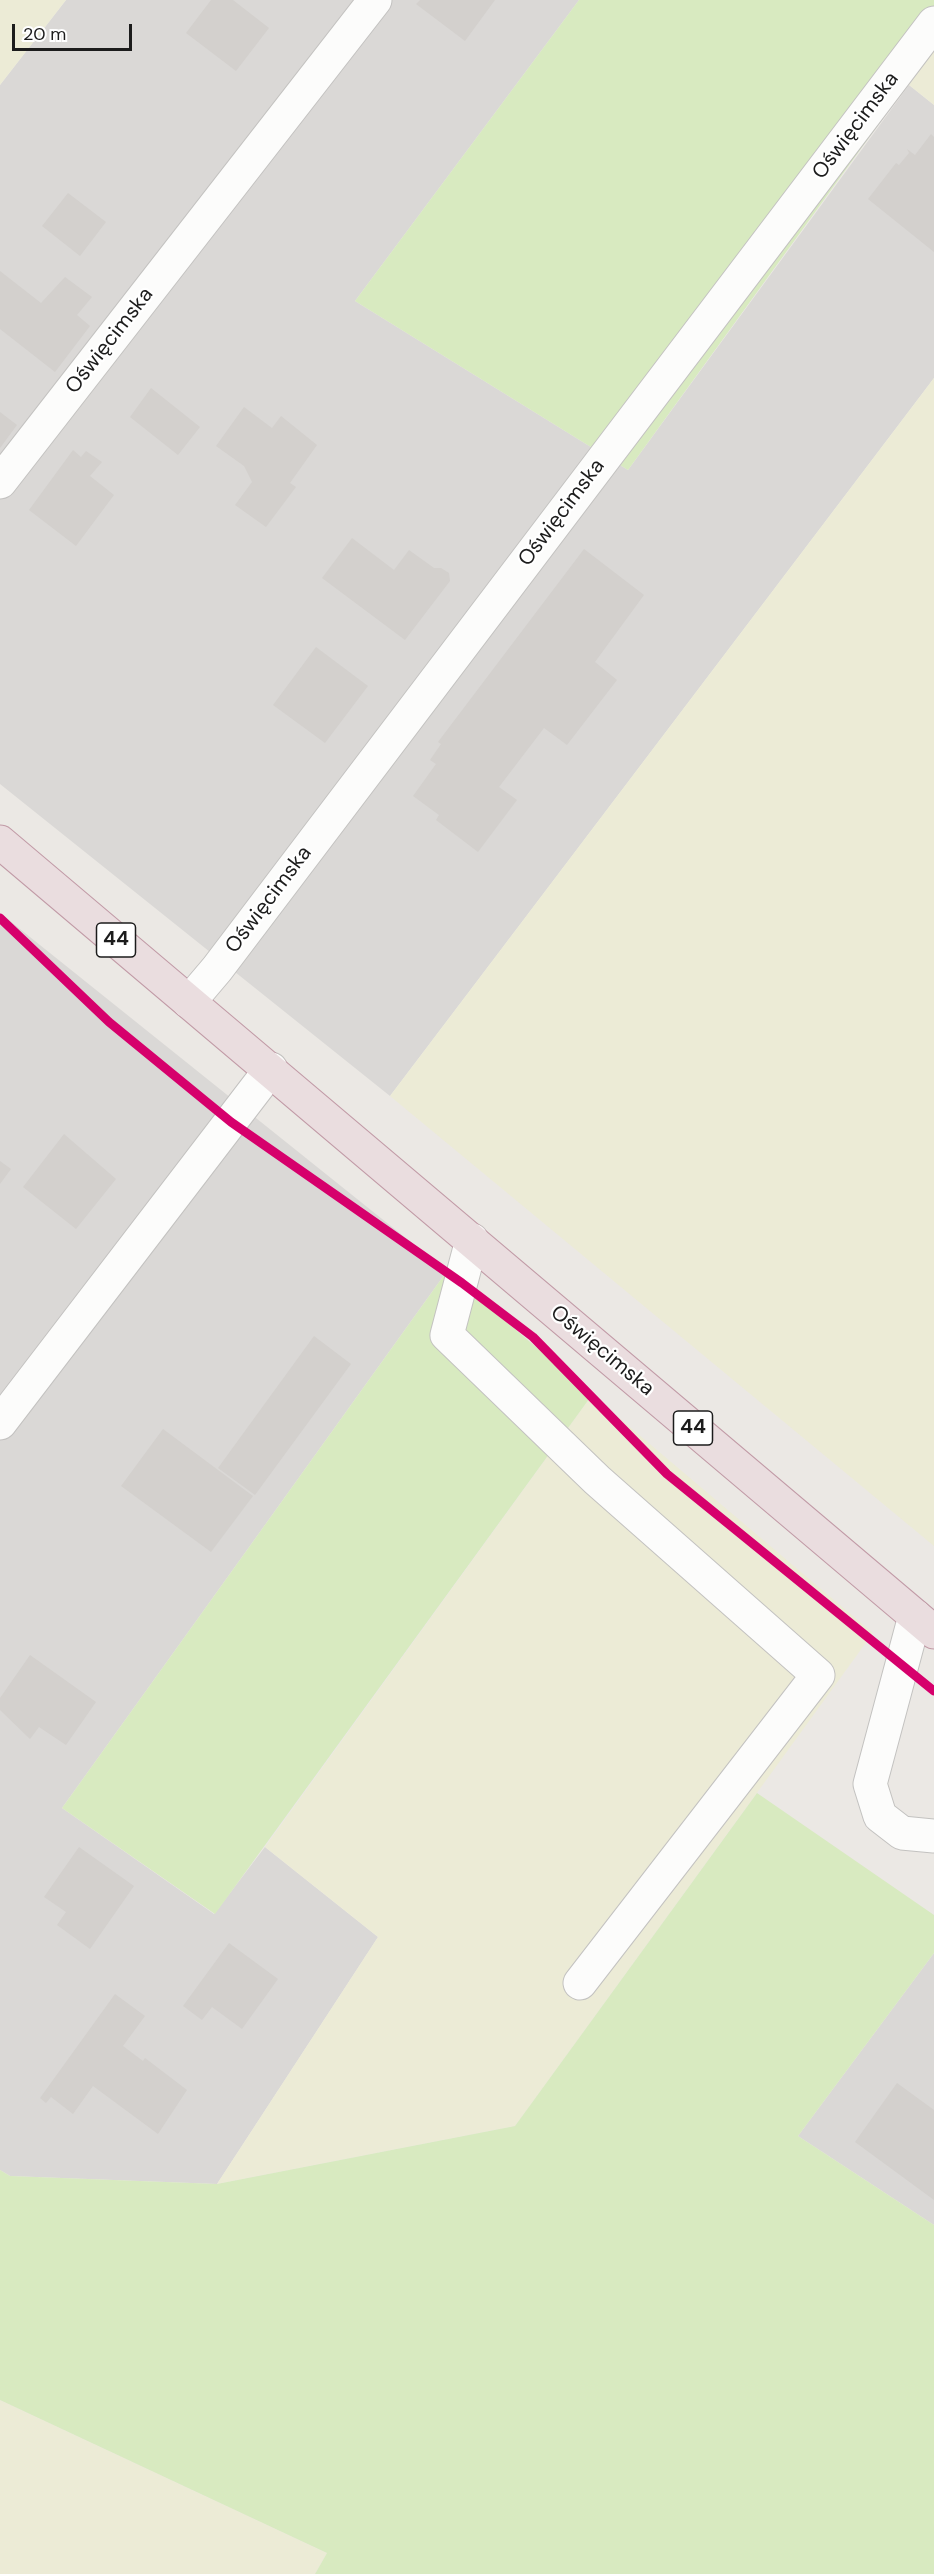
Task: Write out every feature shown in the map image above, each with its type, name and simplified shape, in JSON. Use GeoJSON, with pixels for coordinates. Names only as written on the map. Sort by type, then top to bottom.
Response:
{"type":"FeatureCollection","features":[{"type":"Feature","properties":{"kind":"highway","name":"Oświęcimska"},"geometry":{"type":"LineString","coordinates":[[0,842],[925,1624]]}},
{"type":"Feature","properties":{"kind":"lane","name":"Oświęcimska"},"geometry":{"type":"LineString","coordinates":[[0,482],[375,0]]}},
{"type":"Feature","properties":{"kind":"lane","name":"Oświęcimska"},"geometry":{"type":"LineString","coordinates":[[189,1002],[224,959],[934,23]]}},
{"type":"Feature","properties":{"kind":"lane"},"geometry":{"type":"LineString","coordinates":[[0,1424],[271,1069]]}},
{"type":"Feature","properties":{"kind":"lane"},"geometry":{"type":"LineString","coordinates":[[472,1240],[447,1335],[597,1480],[818,1675],[580,1983]]}},
{"type":"Feature","properties":{"kind":"lane"},"geometry":{"type":"LineString","coordinates":[[925,1624],[870,1784],[880,1816],[902,1833],[934,1836]]}},
{"type":"Feature","properties":{"kind":"shaded area"},"geometry":{"type":"Polygon","coordinates":[[[66,0],[579,0],[355,301],[628,470],[909,85],[934,105],[934,378],[390,1096],[0,784],[0,85],[66,0]]]}},
{"type":"Feature","properties":{"kind":"shaded area"},"geometry":{"type":"Polygon","coordinates":[[[0,913],[447,1271],[62,1808],[214,1914],[265,1847],[378,1937],[217,2184],[10,2176],[0,2170],[0,913]]]}},
{"type":"Feature","properties":{"kind":"shaded area"},"geometry":{"type":"Polygon","coordinates":[[[934,1953],[934,2225],[798,2136],[934,1953]]]}},
{"type":"Feature","properties":{"kind":"green space"},"geometry":{"type":"Polygon","coordinates":[[[0,0],[66,0],[0,85],[0,0]]]}},
{"type":"Feature","properties":{"kind":"green space"},"geometry":{"type":"Polygon","coordinates":[[[579,0],[934,0],[934,48],[628,470],[355,301],[579,0]]]}},
{"type":"Feature","properties":{"kind":"green space"},"geometry":{"type":"Polygon","coordinates":[[[934,48],[934,105],[909,85],[934,48]]]}},
{"type":"Feature","properties":{"kind":"green space"},"geometry":{"type":"Polygon","coordinates":[[[934,378],[934,1546],[390,1096],[934,378]]]}},
{"type":"Feature","properties":{"kind":"green space"},"geometry":{"type":"Polygon","coordinates":[[[447,1271],[592,1395],[215,1914],[62,1808],[447,1271]]]}},
{"type":"Feature","properties":{"kind":"green space"},"geometry":{"type":"Polygon","coordinates":[[[592,1395],[873,1633],[515,2126],[217,2184],[378,1937],[265,1847],[592,1395]]]}},
{"type":"Feature","properties":{"kind":"green space"},"geometry":{"type":"Polygon","coordinates":[[[757,1793],[934,1915],[934,1953],[798,2136],[934,2225],[934,2574],[315,2574],[327,2553],[0,2400],[0,2170],[10,2176],[217,2184],[515,2126],[757,1793]]]}},
{"type":"Feature","properties":{"kind":"green space"},"geometry":{"type":"Polygon","coordinates":[[[0,2400],[327,2553],[315,2574],[0,2574],[0,2400]]]}},
{"type":"Feature","properties":{"kind":"building"},"geometry":{"type":"Polygon","coordinates":[[[211,0],[233,0],[269,28],[236,71],[186,33],[211,0]]]}},
{"type":"Feature","properties":{"kind":"building"},"geometry":{"type":"Polygon","coordinates":[[[420,0],[495,0],[465,41],[416,4],[420,0]]]}},
{"type":"Feature","properties":{"kind":"building"},"geometry":{"type":"Polygon","coordinates":[[[931,134],[934,137],[934,252],[868,199],[896,163],[899,165],[909,153],[907,149],[915,155],[931,134]]]}},
{"type":"Feature","properties":{"kind":"building"},"geometry":{"type":"Polygon","coordinates":[[[68,193],[106,222],[80,256],[42,226],[68,193]]]}},
{"type":"Feature","properties":{"kind":"building"},"geometry":{"type":"Polygon","coordinates":[[[0,271],[41,303],[65,277],[92,297],[77,315],[90,326],[55,372],[0,329],[0,271]]]}},
{"type":"Feature","properties":{"kind":"building"},"geometry":{"type":"Polygon","coordinates":[[[151,388],[200,427],[178,455],[130,417],[151,388]]]}},
{"type":"Feature","properties":{"kind":"building"},"geometry":{"type":"Polygon","coordinates":[[[244,407],[272,428],[281,416],[317,445],[290,483],[296,487],[266,527],[235,505],[252,482],[244,466],[216,446],[244,407]]]}},
{"type":"Feature","properties":{"kind":"building"},"geometry":{"type":"Polygon","coordinates":[[[0,412],[17,425],[0,448],[0,412]]]}},
{"type":"Feature","properties":{"kind":"building"},"geometry":{"type":"Polygon","coordinates":[[[73,450],[81,457],[86,451],[102,462],[90,476],[114,495],[76,546],[29,510],[73,450]]]}},
{"type":"Feature","properties":{"kind":"building"},"geometry":{"type":"Polygon","coordinates":[[[352,538],[394,570],[409,550],[434,568],[441,568],[449,573],[450,581],[405,640],[322,578],[352,538]]]}},
{"type":"Feature","properties":{"kind":"building"},"geometry":{"type":"Polygon","coordinates":[[[584,549],[644,595],[595,662],[617,680],[567,745],[544,728],[499,787],[517,800],[478,852],[436,820],[439,815],[413,796],[436,764],[430,760],[441,744],[438,742],[584,549]]]}},
{"type":"Feature","properties":{"kind":"building"},"geometry":{"type":"Polygon","coordinates":[[[316,647],[368,686],[325,743],[273,705],[316,647]]]}},
{"type":"Feature","properties":{"kind":"building"},"geometry":{"type":"Polygon","coordinates":[[[64,1134],[116,1179],[76,1229],[23,1187],[64,1134]]]}},
{"type":"Feature","properties":{"kind":"building"},"geometry":{"type":"Polygon","coordinates":[[[0,1161],[11,1169],[0,1184],[0,1161]]]}},
{"type":"Feature","properties":{"kind":"building"},"geometry":{"type":"Polygon","coordinates":[[[314,1336],[351,1364],[255,1495],[218,1468],[314,1336]]]}},
{"type":"Feature","properties":{"kind":"building"},"geometry":{"type":"Polygon","coordinates":[[[163,1429],[253,1496],[211,1552],[121,1486],[163,1429]]]}},
{"type":"Feature","properties":{"kind":"building"},"geometry":{"type":"Polygon","coordinates":[[[30,1655],[96,1702],[66,1745],[39,1727],[30,1739],[0,1710],[0,1698],[30,1655]]]}},
{"type":"Feature","properties":{"kind":"building"},"geometry":{"type":"Polygon","coordinates":[[[79,1847],[134,1886],[90,1949],[57,1925],[66,1912],[44,1897],[79,1847]]]}},
{"type":"Feature","properties":{"kind":"building"},"geometry":{"type":"Polygon","coordinates":[[[229,1943],[278,1979],[242,2029],[212,2007],[202,2020],[183,2006],[229,1943]]]}},
{"type":"Feature","properties":{"kind":"building"},"geometry":{"type":"Polygon","coordinates":[[[115,1994],[145,2016],[123,2046],[143,2061],[145,2058],[187,2090],[158,2134],[93,2086],[73,2114],[51,2097],[46,2103],[40,2098],[115,1994]]]}},
{"type":"Feature","properties":{"kind":"building"},"geometry":{"type":"Polygon","coordinates":[[[897,2083],[934,2110],[934,2200],[855,2142],[897,2083]]]}},
{"type":"Feature","properties":{"kind":"cycle path"},"geometry":{"type":"LineString","coordinates":[[0,918],[109,1022],[231,1122],[462,1283],[533,1337],[667,1474],[934,1691]]}}]}
